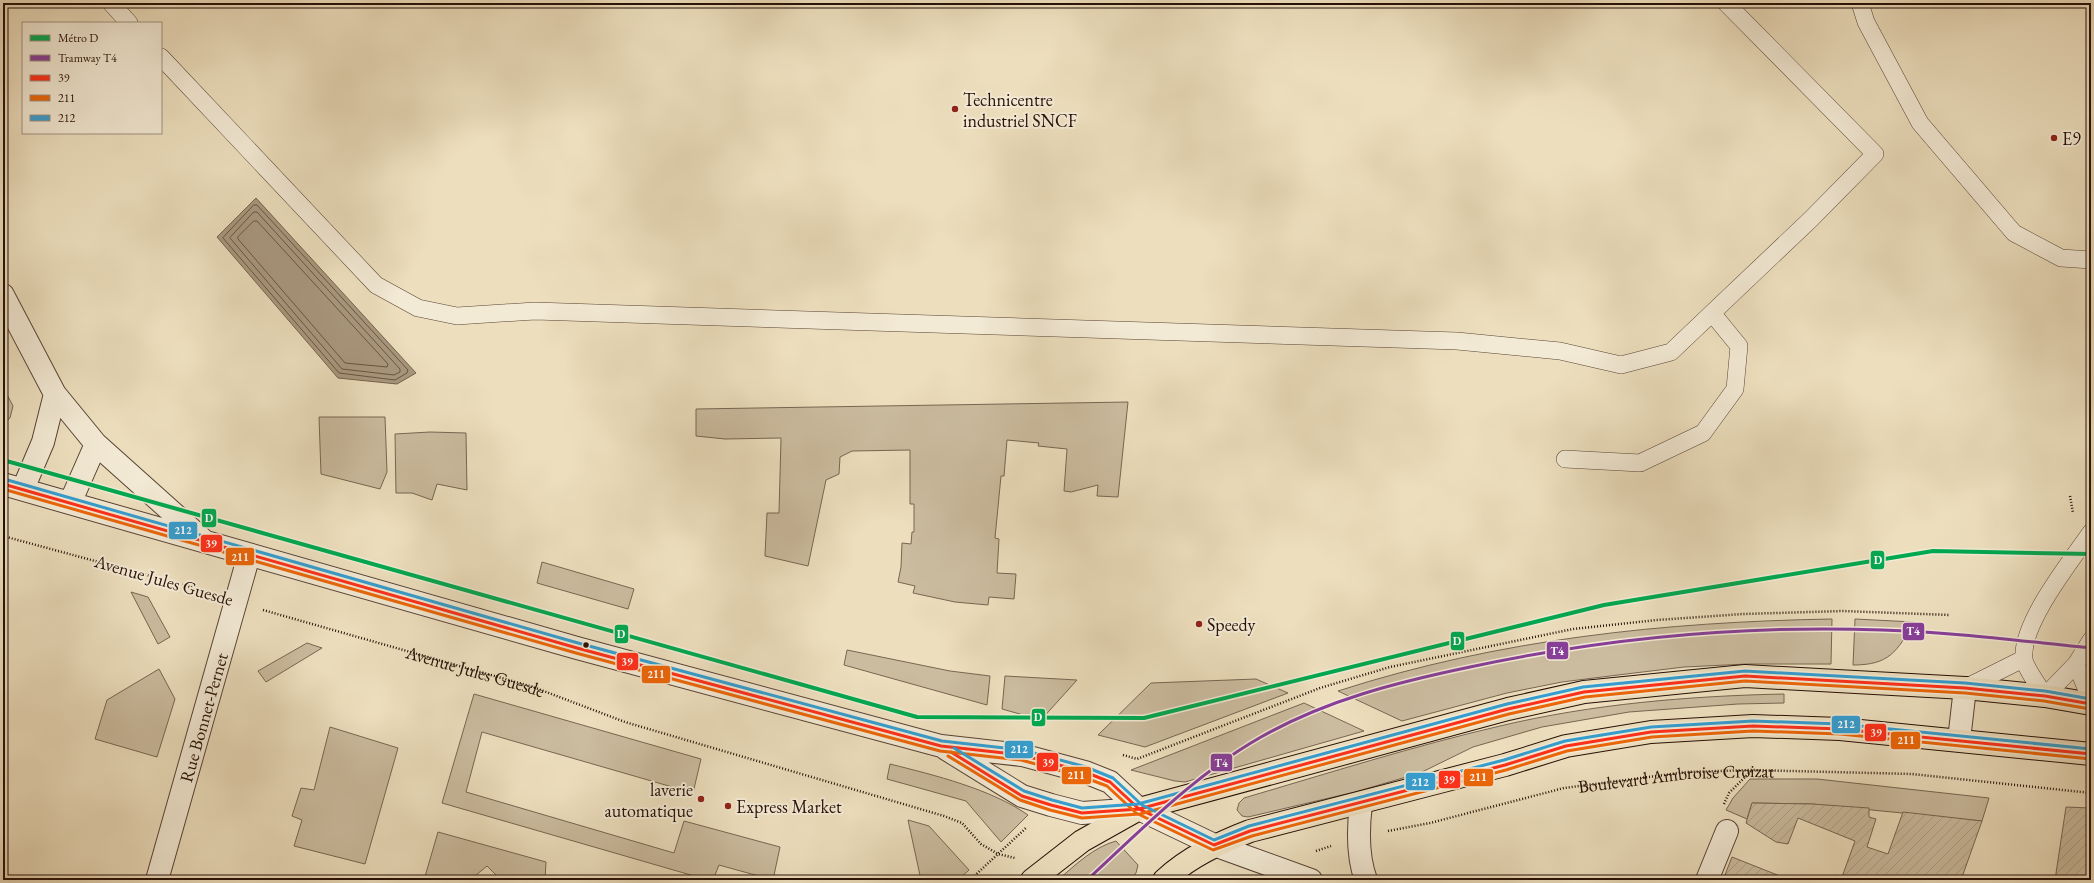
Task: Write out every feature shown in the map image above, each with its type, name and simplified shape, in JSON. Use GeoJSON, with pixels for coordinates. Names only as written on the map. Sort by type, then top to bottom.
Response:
{"type":"FeatureCollection","features":[{"type":"Feature","properties":{"kind":"main road"},"geometry":{"type":"LineString","coordinates":[[1032,880],[1082,841],[1138,809],[1508,709],[1584,692],[1746,676],[1965,688],[2045,696],[2091,704]]}},
{"type":"Feature","properties":{"kind":"main road"},"geometry":{"type":"LineString","coordinates":[[1164,880],[1175,870],[1214,845],[1250,831],[1361,804],[1505,765],[1566,746],[1651,732],[1761,726],[1840,728],[2091,754]]}},
{"type":"Feature","properties":{"kind":"street"},"geometry":{"type":"LineString","coordinates":[[3,296],[55,394],[96,444],[206,542]]}},
{"type":"Feature","properties":{"kind":"street"},"geometry":{"type":"LineString","coordinates":[[55,394],[43,442],[13,486],[577,648],[941,746],[1022,755],[1085,772],[1110,782],[1138,809],[1214,845],[1311,880]]}},
{"type":"Feature","properties":{"kind":"street"},"geometry":{"type":"LineString","coordinates":[[70,503],[96,444]]}},
{"type":"Feature","properties":{"kind":"street","name":"Rue Bonnet-Pernet"},"geometry":{"type":"LineString","coordinates":[[157,880],[235,599],[249,555]]}},
{"type":"Feature","properties":{"kind":"street"},"geometry":{"type":"LineString","coordinates":[[1959,740],[1965,688]]}},
{"type":"Feature","properties":{"kind":"street"},"geometry":{"type":"LineString","coordinates":[[941,746],[1022,796],[1051,806],[1082,813],[1138,809]]}},
{"type":"Feature","properties":{"kind":"street"},"geometry":{"type":"LineString","coordinates":[[1165,821],[1194,793]]}},
{"type":"Feature","properties":{"kind":"street"},"geometry":{"type":"LineString","coordinates":[[1361,804],[1360,837],[1362,868],[1366,880]]}},
{"type":"Feature","properties":{"kind":"street"},"geometry":{"type":"LineString","coordinates":[[1707,880],[1728,831]]}},
{"type":"Feature","properties":{"kind":"lane"},"geometry":{"type":"LineString","coordinates":[[111,3],[129,22]]}},
{"type":"Feature","properties":{"kind":"lane"},"geometry":{"type":"LineString","coordinates":[[162,58],[376,286],[418,308],[457,316],[535,311],[1457,340],[1560,351],[1621,366],[1672,352],[1812,219],[1875,154],[1726,3]]}},
{"type":"Feature","properties":{"kind":"lane"},"geometry":{"type":"LineString","coordinates":[[1860,3],[1866,22],[1920,123],[2014,233],[2061,258],[2091,260]]}},
{"type":"Feature","properties":{"kind":"lane"},"geometry":{"type":"LineString","coordinates":[[1565,459],[1640,463],[1703,432],[1735,389],[1739,346],[1712,313]]}},
{"type":"Feature","properties":{"kind":"lane"},"geometry":{"type":"LineString","coordinates":[[2091,532],[2052,587],[2032,623],[2026,642],[2024,659],[2045,696],[2076,664],[2091,640]]}},
{"type":"Feature","properties":{"kind":"lane"},"geometry":{"type":"LineString","coordinates":[[1965,688],[2024,659]]}},
{"type":"Feature","properties":{"kind":"lane"},"geometry":{"type":"LineString","coordinates":[[2076,664],[2091,700]]}},
{"type":"Feature","properties":{"kind":"path","name":"Avenue Jules Guesde"},"geometry":{"type":"LineString","coordinates":[[3,536],[235,599],[266,612],[533,688],[625,722],[944,816],[962,823],[982,844],[998,854]]}},
{"type":"Feature","properties":{"kind":"path"},"geometry":{"type":"LineString","coordinates":[[1122,755],[1137,759],[1320,688],[1390,667],[1573,628],[1743,614],[1843,611],[1950,614]]}},
{"type":"Feature","properties":{"kind":"path"},"geometry":{"type":"LineString","coordinates":[[1724,805],[1729,793],[1751,770]]}},
{"type":"Feature","properties":{"kind":"path","name":"Boulevard Ambroise Croizat"},"geometry":{"type":"LineString","coordinates":[[1315,851],[1360,837],[1430,823],[1564,788],[1687,772],[1751,770],[1912,774],[2091,793]]}},
{"type":"Feature","properties":{"kind":"path"},"geometry":{"type":"LineString","coordinates":[[970,880],[1051,806]]}},
{"type":"Feature","properties":{"kind":"path"},"geometry":{"type":"LineString","coordinates":[[998,854],[1018,858]]}},
{"type":"Feature","properties":{"kind":"shaded area"},"geometry":{"type":"Polygon","coordinates":[[[3,387],[13,406],[10,418],[3,424],[3,387]]]}},
{"type":"Feature","properties":{"kind":"shaded area"},"geometry":{"type":"Polygon","coordinates":[[[1128,402],[1118,497],[1097,496],[1098,485],[1071,492],[1064,491],[1067,449],[1038,446],[1039,443],[1007,440],[1004,476],[1001,476],[995,538],[999,539],[997,573],[1016,574],[1014,599],[989,597],[988,605],[955,602],[913,593],[915,586],[898,582],[901,567],[902,543],[911,544],[912,532],[914,532],[914,504],[910,504],[910,450],[852,451],[840,457],[839,474],[826,480],[808,566],[765,556],[767,513],[779,513],[781,438],[725,439],[696,436],[696,409],[1128,402]]]}},
{"type":"Feature","properties":{"kind":"shaded area"},"geometry":{"type":"Polygon","coordinates":[[[319,417],[385,417],[387,472],[380,489],[321,474],[319,417]]]}},
{"type":"Feature","properties":{"kind":"shaded area"},"geometry":{"type":"Polygon","coordinates":[[[430,432],[466,433],[467,490],[437,484],[432,500],[412,493],[396,493],[395,434],[430,432]]]}},
{"type":"Feature","properties":{"kind":"shaded area"},"geometry":{"type":"Polygon","coordinates":[[[542,562],[634,589],[628,609],[537,583],[542,562]]]}},
{"type":"Feature","properties":{"kind":"shaded area"},"geometry":{"type":"Polygon","coordinates":[[[131,592],[148,597],[170,637],[158,644],[131,592]]]}},
{"type":"Feature","properties":{"kind":"shaded area"},"geometry":{"type":"Polygon","coordinates":[[[1832,619],[1831,664],[1747,664],[1684,667],[1562,682],[1507,693],[1402,721],[1338,691],[1399,673],[1459,658],[1521,646],[1582,637],[1644,629],[1707,624],[1832,619]]]}},
{"type":"Feature","properties":{"kind":"shaded area"},"geometry":{"type":"Polygon","coordinates":[[[1855,619],[1914,622],[1897,649],[1891,655],[1875,662],[1853,665],[1855,619]]]}},
{"type":"Feature","properties":{"kind":"shaded area"},"geometry":{"type":"Polygon","coordinates":[[[307,643],[322,648],[266,682],[258,671],[307,643]]]}},
{"type":"Feature","properties":{"kind":"shaded area"},"geometry":{"type":"Polygon","coordinates":[[[847,650],[950,671],[990,676],[987,705],[844,665],[847,650]]]}},
{"type":"Feature","properties":{"kind":"shaded area"},"geometry":{"type":"Polygon","coordinates":[[[159,669],[175,699],[157,757],[95,739],[107,700],[159,669]]]}},
{"type":"Feature","properties":{"kind":"shaded area"},"geometry":{"type":"Polygon","coordinates":[[[1005,676],[1077,680],[1041,720],[1002,709],[1005,676]]]}},
{"type":"Feature","properties":{"kind":"shaded area"},"geometry":{"type":"Polygon","coordinates":[[[1256,679],[1288,693],[1145,747],[1098,735],[1151,683],[1256,679]]]}},
{"type":"Feature","properties":{"kind":"shaded area"},"geometry":{"type":"Polygon","coordinates":[[[474,694],[701,759],[693,793],[482,732],[466,792],[674,853],[684,821],[780,847],[773,880],[719,865],[713,880],[708,880],[442,803],[474,694]]]}},
{"type":"Feature","properties":{"kind":"shaded area"},"geometry":{"type":"Polygon","coordinates":[[[1784,694],[1784,703],[1738,704],[1629,712],[1542,727],[1473,747],[1420,773],[1355,792],[1248,817],[1242,816],[1237,810],[1239,803],[1244,798],[1436,742],[1535,718],[1641,702],[1784,694]]]}},
{"type":"Feature","properties":{"kind":"shaded area"},"geometry":{"type":"Polygon","coordinates":[[[1304,703],[1364,731],[1185,782],[1131,770],[1304,703]]]}},
{"type":"Feature","properties":{"kind":"shaded area"},"geometry":{"type":"Polygon","coordinates":[[[330,727],[398,748],[365,864],[294,846],[302,820],[292,816],[301,788],[314,790],[330,727]]]}},
{"type":"Feature","properties":{"kind":"shaded area"},"geometry":{"type":"Polygon","coordinates":[[[890,764],[943,778],[980,790],[1028,815],[1001,842],[966,801],[887,779],[890,764]]]}},
{"type":"Feature","properties":{"kind":"shaded area"},"geometry":{"type":"Polygon","coordinates":[[[1750,779],[1817,779],[1989,798],[1982,821],[1812,804],[1752,803],[1747,819],[1726,810],[1733,798],[1750,779]]]}},
{"type":"Feature","properties":{"kind":"shaded area"},"geometry":{"type":"Polygon","coordinates":[[[1752,803],[1812,804],[1869,808],[1869,817],[1876,819],[1867,847],[1888,854],[1903,812],[1982,821],[1961,880],[1834,880],[1836,875],[1842,877],[1855,841],[1798,818],[1788,844],[1776,842],[1746,823],[1752,803]]]}},
{"type":"Feature","properties":{"kind":"shaded area"},"geometry":{"type":"Polygon","coordinates":[[[2066,807],[2091,808],[2091,880],[2055,880],[2066,807]]]}},
{"type":"Feature","properties":{"kind":"shaded area"},"geometry":{"type":"Polygon","coordinates":[[[908,820],[929,826],[969,870],[958,880],[921,880],[908,820]]]}},
{"type":"Feature","properties":{"kind":"shaded area"},"geometry":{"type":"Polygon","coordinates":[[[438,832],[546,862],[545,880],[501,880],[487,866],[470,880],[424,880],[438,832]]]}},
{"type":"Feature","properties":{"kind":"shaded area"},"geometry":{"type":"Polygon","coordinates":[[[1116,841],[1138,865],[1136,873],[1130,880],[1058,880],[1092,852],[1116,841]]]}},
{"type":"Feature","properties":{"kind":"shaded area"},"geometry":{"type":"Polygon","coordinates":[[[1732,857],[1790,880],[1723,880],[1732,857]]]}},
{"type":"Feature","properties":{"kind":"water"},"geometry":{"type":"Polygon","coordinates":[[[256,198],[416,373],[397,384],[338,378],[217,237],[256,198]]]}},
{"type":"Feature","properties":{"kind":"metro line","name":"D"},"geometry":{"type":"LineString","coordinates":[[3,460],[917,717],[1144,718],[1604,605],[1933,551],[2091,554]]}},
{"type":"Feature","properties":{"kind":"tram line","name":"T4"},"geometry":{"type":"LineString","coordinates":[[1087,880],[1170,803],[1214,768],[1261,737],[1286,724],[1337,703],[1416,679],[1572,648],[1623,641],[1726,632],[1830,629],[1908,631],[1986,637],[2091,648]]}},
{"type":"Feature","properties":{"kind":"transit line","name":"212"},"geometry":{"type":"LineString","coordinates":[[4,479],[578,643],[942,741],[1023,750],[1086,767],[1113,778],[1142,805],[1214,840],[1249,826],[1504,760],[1565,741],[1651,727],[1753,721],[1840,724],[2091,749]]}},
{"type":"Feature","properties":{"kind":"transit line","name":"39"},"geometry":{"type":"LineString","coordinates":[[3,484],[577,648],[941,746],[1022,755],[1085,772],[1110,782],[1139,809],[1214,845],[1250,831],[1505,765],[1566,746],[1651,732],[1753,726],[1840,729],[2091,754]]}},
{"type":"Feature","properties":{"kind":"transit line","name":"211"},"geometry":{"type":"LineString","coordinates":[[3,489],[576,653],[940,751],[1021,760],[1083,777],[1107,786],[1136,813],[1213,850],[1252,836],[1506,770],[1567,751],[1652,737],[1753,731],[1840,734],[2091,759]]}},
{"type":"Feature","properties":{"kind":"transit line","name":"212"},"geometry":{"type":"LineString","coordinates":[[954,748],[1024,791],[1082,808],[1138,804],[1507,704],[1583,687],[1745,671],[1965,683],[2045,691],[2091,699]]}},
{"type":"Feature","properties":{"kind":"transit line","name":"39"},"geometry":{"type":"LineString","coordinates":[[951,752],[1022,796],[1082,813],[1139,809],[1508,709],[1584,692],[1745,676],[1965,688],[2045,696],[2091,704]]}},
{"type":"Feature","properties":{"kind":"transit line","name":"211"},"geometry":{"type":"LineString","coordinates":[[948,756],[1020,800],[1050,810],[1082,818],[1140,814],[1509,714],[1585,697],[1745,681],[1965,693],[2044,701],[2090,709]]}},
{"type":"Feature","properties":{"kind":"place","name":"Technicentre industriel SNCF"},"geometry":{"type":"Point","coordinates":[955,109]}},
{"type":"Feature","properties":{"kind":"place","name":"E9"},"geometry":{"type":"Point","coordinates":[2054,138]}},
{"type":"Feature","properties":{"kind":"place","name":"Speedy"},"geometry":{"type":"Point","coordinates":[1199,624]}},
{"type":"Feature","properties":{"kind":"place","name":"laverie automatique"},"geometry":{"type":"Point","coordinates":[701,799]}},
{"type":"Feature","properties":{"kind":"place","name":"Express Market"},"geometry":{"type":"Point","coordinates":[728,806]}}]}
